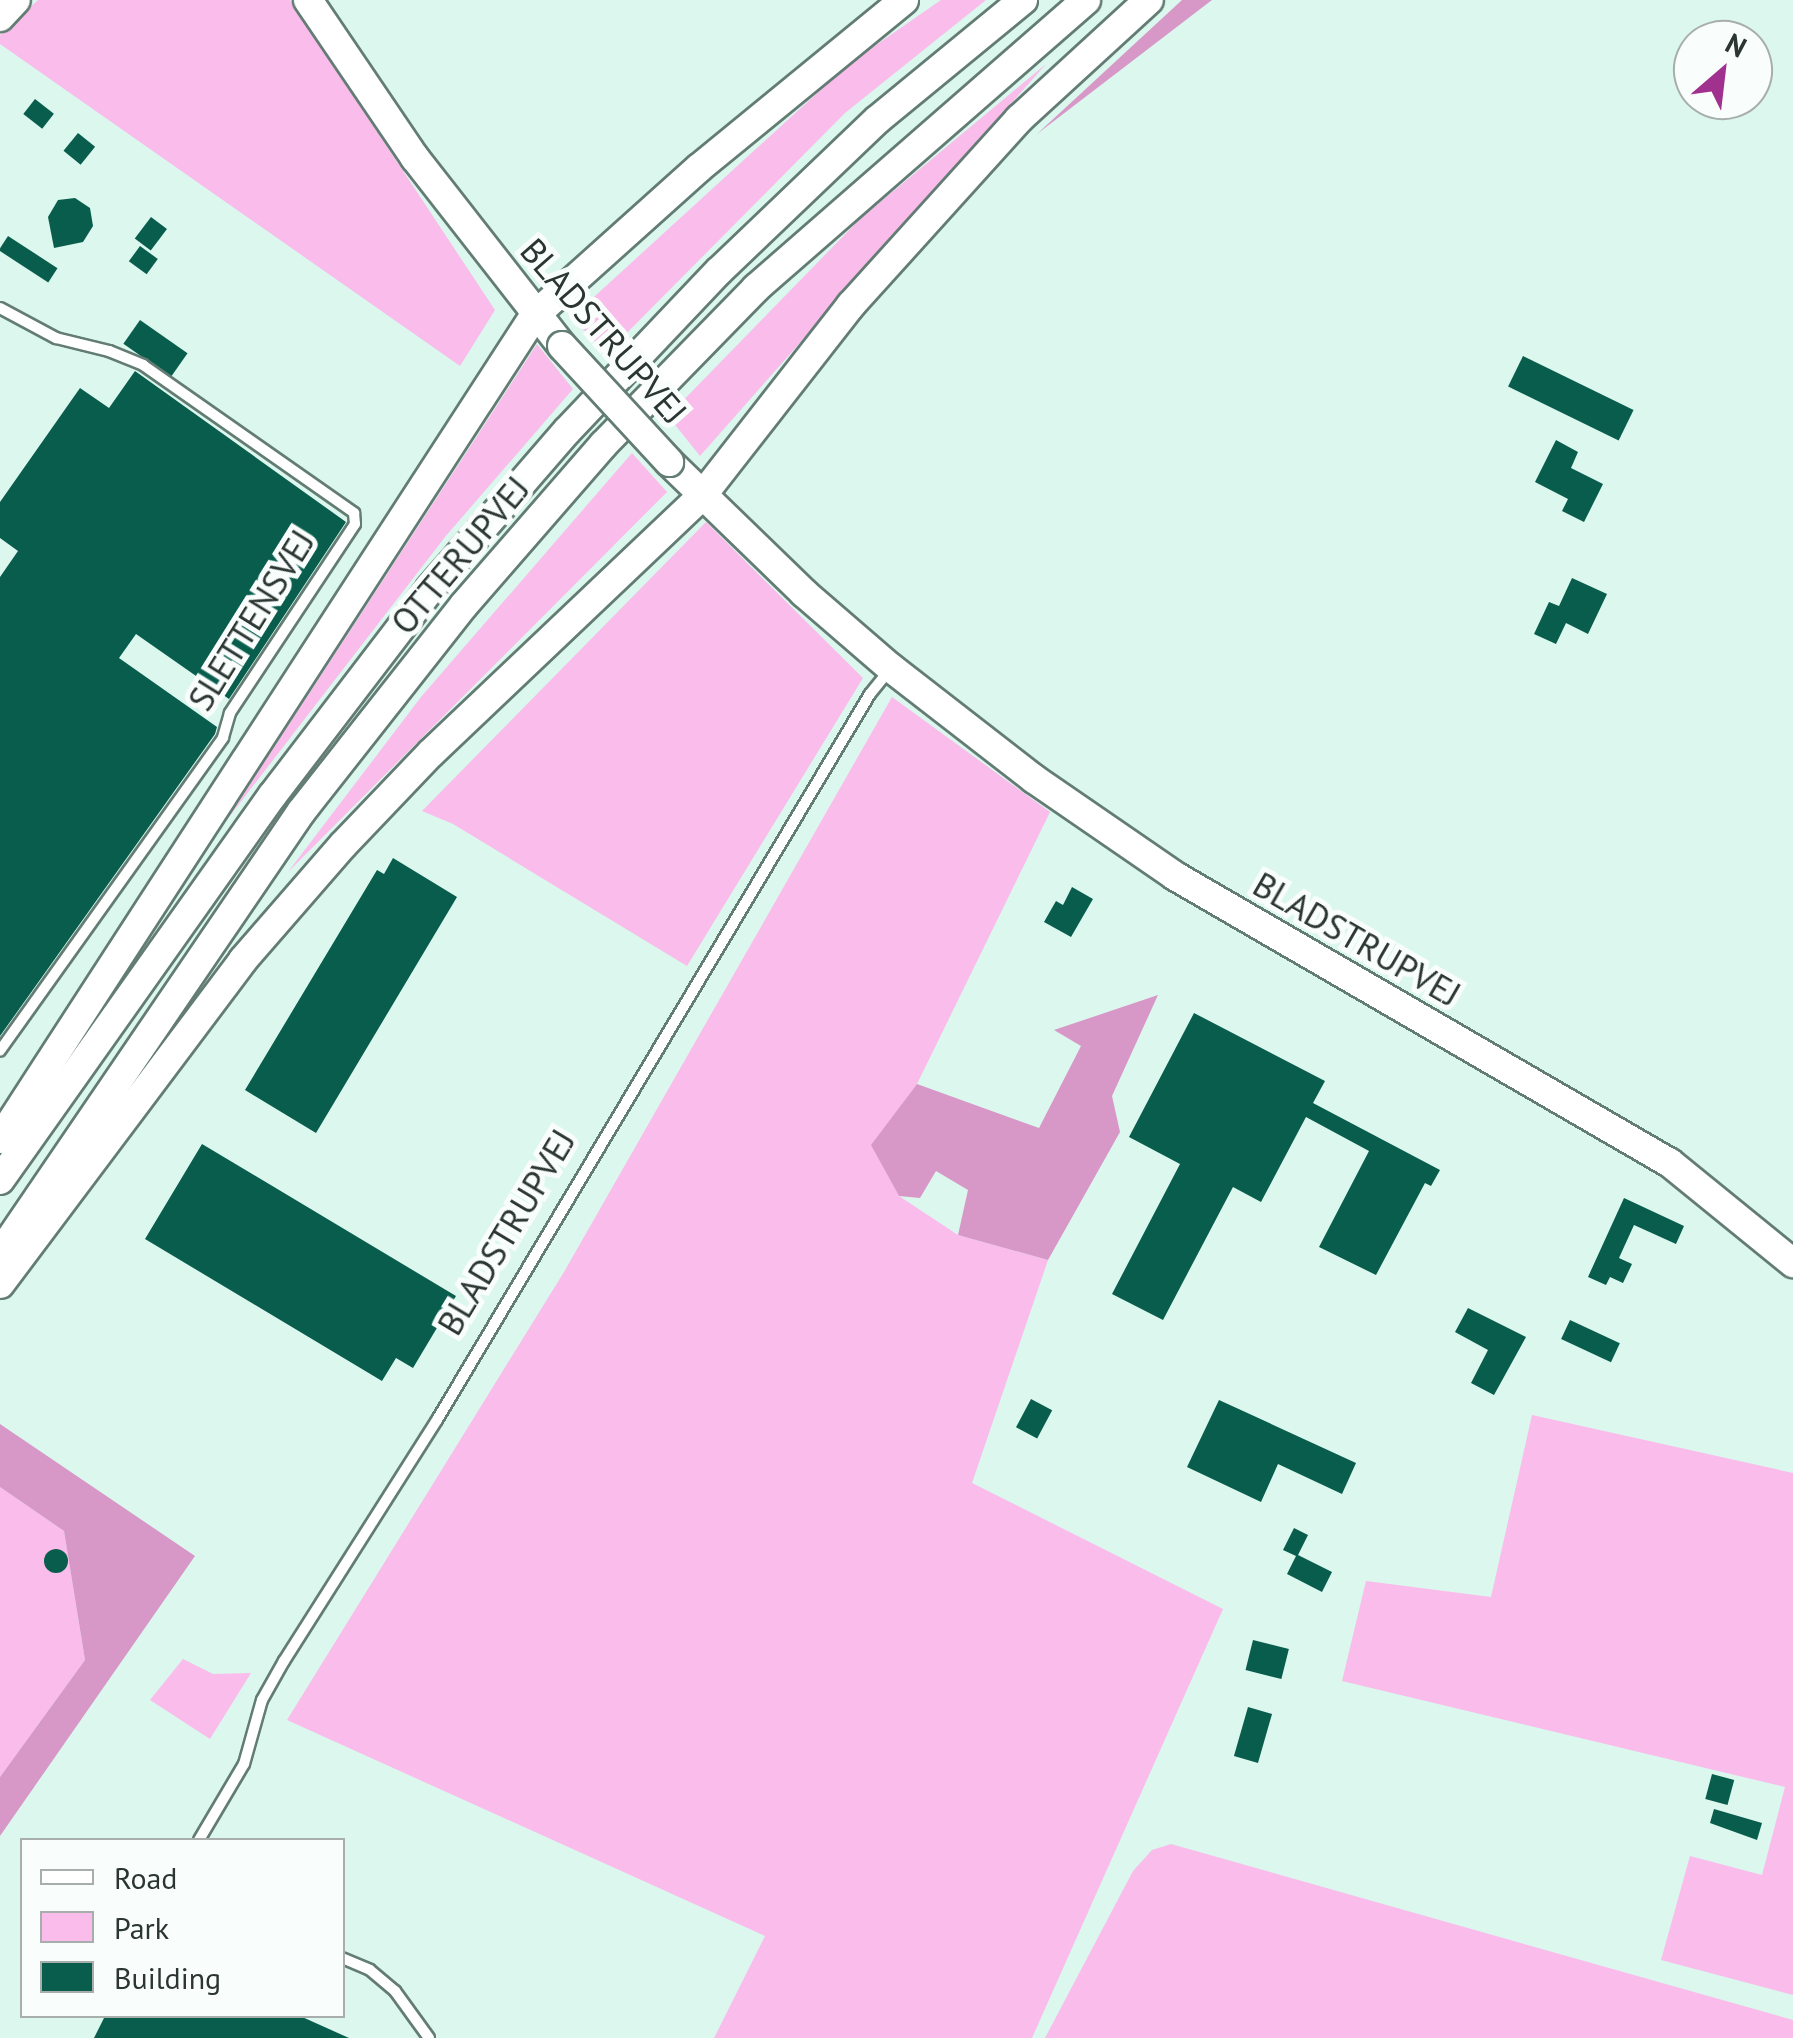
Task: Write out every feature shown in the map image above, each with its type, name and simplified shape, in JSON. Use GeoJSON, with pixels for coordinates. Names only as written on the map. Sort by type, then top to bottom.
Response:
{"type":"FeatureCollection","features":[{"type":"Feature","properties":{"kind":"main road"},"geometry":{"type":"LineString","coordinates":[[0,16],[16,0]]}},
{"type":"Feature","properties":{"kind":"main road","name":"BLADSTRUPVEJ"},"geometry":{"type":"LineString","coordinates":[[308,0],[415,158],[534,316],[701,497],[891,668],[1034,780],[1176,876],[1639,1144],[1793,1262]]}},
{"type":"Feature","properties":{"kind":"main road"},"geometry":{"type":"LineString","coordinates":[[0,1139],[534,316],[699,168],[904,0]]}},
{"type":"Feature","properties":{"kind":"main road","name":"OTTERUPVEJ"},"geometry":{"type":"LineString","coordinates":[[0,1180],[284,781],[430,589],[566,431],[719,271],[878,120],[1022,0]]}},
{"type":"Feature","properties":{"kind":"main road","name":"OTTERUPVEJ"},"geometry":{"type":"LineString","coordinates":[[0,1254],[301,812],[476,590],[604,444],[756,288],[1086,0]]}},
{"type":"Feature","properties":{"kind":"main road"},"geometry":{"type":"LineString","coordinates":[[0,1284],[244,960],[342,845],[444,740],[701,497],[850,304],[1019,119],[1148,0]]}},
{"type":"Feature","properties":{"kind":"lane","name":"SLETTENSVEJ"},"geometry":{"type":"LineString","coordinates":[[0,308],[56,338],[109,351],[142,365],[354,513],[355,524],[230,713],[223,738],[0,1051]]}},
{"type":"Feature","properties":{"kind":"lane","name":"BLADSTRUPVEJ"},"geometry":{"type":"LineString","coordinates":[[201,1838],[244,1764],[262,1700],[284,1661],[437,1420],[870,694],[891,668]]}},
{"type":"Feature","properties":{"kind":"lane"},"geometry":{"type":"LineString","coordinates":[[345,1959],[370,1970],[396,1991],[429,2038]]}},
{"type":"Feature","properties":{"kind":"green space"},"geometry":{"type":"Polygon","coordinates":[[[38,0],[290,0],[495,310],[460,366],[0,44],[0,35],[38,0]]]}},
{"type":"Feature","properties":{"kind":"green space"},"geometry":{"type":"Polygon","coordinates":[[[941,0],[986,0],[845,113],[606,354],[572,317],[850,63],[941,0]]]}},
{"type":"Feature","properties":{"kind":"green space"},"geometry":{"type":"Polygon","coordinates":[[[1046,64],[700,456],[668,416],[860,219],[1046,64]]]}},
{"type":"Feature","properties":{"kind":"green space"},"geometry":{"type":"Polygon","coordinates":[[[537,344],[573,389],[445,537],[226,821],[537,344]]]}},
{"type":"Feature","properties":{"kind":"green space"},"geometry":{"type":"Polygon","coordinates":[[[632,453],[667,492],[288,872],[421,697],[632,453]]]}},
{"type":"Feature","properties":{"kind":"green space"},"geometry":{"type":"Polygon","coordinates":[[[706,522],[863,678],[687,966],[453,824],[422,811],[706,522]]]}},
{"type":"Feature","properties":{"kind":"green space"},"geometry":{"type":"Polygon","coordinates":[[[892,697],[1050,812],[917,1084],[872,1145],[899,1196],[958,1235],[1048,1260],[972,1483],[1223,1609],[1032,2038],[714,2038],[765,1936],[287,1720],[564,1272],[892,697]]]}},
{"type":"Feature","properties":{"kind":"green space"},"geometry":{"type":"Polygon","coordinates":[[[1532,1415],[1793,1473],[1793,1995],[1661,1960],[1690,1856],[1762,1875],[1785,1787],[1342,1681],[1366,1581],[1491,1597],[1532,1415]]]}},
{"type":"Feature","properties":{"kind":"green space"},"geometry":{"type":"Polygon","coordinates":[[[0,1487],[64,1531],[85,1660],[0,1777],[0,1487]]]}},
{"type":"Feature","properties":{"kind":"green space"},"geometry":{"type":"Polygon","coordinates":[[[183,1659],[213,1674],[251,1673],[210,1739],[150,1700],[183,1659]]]}},
{"type":"Feature","properties":{"kind":"green space"},"geometry":{"type":"Polygon","coordinates":[[[1171,1844],[1793,2020],[1793,2038],[1045,2038],[1133,1871],[1152,1850],[1171,1844]]]}},
{"type":"Feature","properties":{"kind":"shaded area"},"geometry":{"type":"Polygon","coordinates":[[[1182,0],[1212,0],[1037,134],[1182,0]]]}},
{"type":"Feature","properties":{"kind":"shaded area"},"geometry":{"type":"Polygon","coordinates":[[[1158,995],[1112,1096],[1120,1132],[1048,1260],[958,1235],[968,1190],[936,1171],[920,1198],[899,1196],[871,1145],[917,1084],[1039,1128],[1081,1046],[1054,1030],[1158,995]]]}},
{"type":"Feature","properties":{"kind":"shaded area"},"geometry":{"type":"Polygon","coordinates":[[[0,1424],[195,1556],[0,1836],[0,1777],[85,1660],[64,1531],[0,1487],[0,1424]]]}},
{"type":"Feature","properties":{"kind":"building"},"geometry":{"type":"Polygon","coordinates":[[[35,99],[54,114],[42,129],[23,114],[35,99]]]}},
{"type":"Feature","properties":{"kind":"building"},"geometry":{"type":"Polygon","coordinates":[[[78,133],[95,147],[81,165],[64,151],[78,133]]]}},
{"type":"Feature","properties":{"kind":"building"},"geometry":{"type":"Polygon","coordinates":[[[75,198],[90,208],[93,226],[83,242],[54,248],[48,217],[58,200],[75,198]]]}},
{"type":"Feature","properties":{"kind":"building"},"geometry":{"type":"Polygon","coordinates":[[[151,217],[167,229],[151,251],[135,239],[151,217]]]}},
{"type":"Feature","properties":{"kind":"building"},"geometry":{"type":"Polygon","coordinates":[[[8,236],[57,268],[48,282],[0,251],[8,236]]]}},
{"type":"Feature","properties":{"kind":"building"},"geometry":{"type":"Polygon","coordinates":[[[140,246],[158,259],[147,274],[129,261],[140,246]]]}},
{"type":"Feature","properties":{"kind":"building"},"geometry":{"type":"Polygon","coordinates":[[[140,320],[188,353],[171,377],[123,344],[140,320]]]}},
{"type":"Feature","properties":{"kind":"building"},"geometry":{"type":"Polygon","coordinates":[[[1523,356],[1634,410],[1619,440],[1508,387],[1523,356]]]}},
{"type":"Feature","properties":{"kind":"building"},"geometry":{"type":"Polygon","coordinates":[[[135,371],[346,522],[229,699],[136,634],[119,658],[217,727],[215,734],[0,1036],[0,577],[18,551],[0,538],[0,502],[80,388],[109,408],[135,371]]]}},
{"type":"Feature","properties":{"kind":"building"},"geometry":{"type":"Polygon","coordinates":[[[1556,440],[1578,452],[1571,468],[1603,484],[1584,522],[1562,511],[1568,499],[1535,482],[1556,440]]]}},
{"type":"Feature","properties":{"kind":"building"},"geometry":{"type":"Polygon","coordinates":[[[1572,578],[1607,594],[1588,634],[1566,623],[1556,644],[1534,634],[1549,602],[1559,606],[1572,578]]]}},
{"type":"Feature","properties":{"kind":"building"},"geometry":{"type":"Polygon","coordinates":[[[393,858],[457,897],[316,1133],[245,1090],[377,870],[384,874],[393,858]]]}},
{"type":"Feature","properties":{"kind":"building"},"geometry":{"type":"Polygon","coordinates":[[[1072,887],[1093,899],[1071,937],[1044,922],[1056,901],[1063,905],[1072,887]]]}},
{"type":"Feature","properties":{"kind":"building"},"geometry":{"type":"Polygon","coordinates":[[[1194,1013],[1325,1081],[1313,1103],[1440,1170],[1431,1186],[1425,1183],[1376,1275],[1319,1247],[1369,1151],[1306,1117],[1261,1202],[1233,1187],[1163,1320],[1112,1294],[1180,1164],[1129,1137],[1194,1013]]]}},
{"type":"Feature","properties":{"kind":"building"},"geometry":{"type":"Polygon","coordinates":[[[202,1144],[456,1296],[413,1368],[396,1358],[382,1381],[145,1239],[202,1144]]]}},
{"type":"Feature","properties":{"kind":"building"},"geometry":{"type":"Polygon","coordinates":[[[1624,1198],[1684,1226],[1676,1244],[1634,1225],[1619,1258],[1632,1264],[1623,1283],[1610,1277],[1606,1285],[1588,1277],[1624,1198]]]}},
{"type":"Feature","properties":{"kind":"building"},"geometry":{"type":"Polygon","coordinates":[[[1468,1308],[1526,1337],[1494,1395],[1471,1383],[1488,1350],[1455,1332],[1468,1308]]]}},
{"type":"Feature","properties":{"kind":"building"},"geometry":{"type":"Polygon","coordinates":[[[1570,1320],[1620,1343],[1611,1362],[1561,1339],[1570,1320]]]}},
{"type":"Feature","properties":{"kind":"building"},"geometry":{"type":"Polygon","coordinates":[[[1031,1399],[1052,1410],[1037,1439],[1016,1427],[1031,1399]]]}},
{"type":"Feature","properties":{"kind":"building"},"geometry":{"type":"Polygon","coordinates":[[[1219,1400],[1356,1463],[1342,1494],[1278,1464],[1261,1502],[1187,1467],[1219,1400]]]}},
{"type":"Feature","properties":{"kind":"building"},"geometry":{"type":"Polygon","coordinates":[[[1294,1528],[1308,1535],[1298,1555],[1332,1572],[1322,1592],[1287,1574],[1296,1556],[1283,1550],[1294,1528]]]}},
{"type":"Feature","properties":{"kind":"building"},"geometry":{"type":"Polygon","coordinates":[[[56,1549],[65,1552],[65,1570],[56,1573],[47,1570],[44,1561],[47,1552],[56,1549]]]}},
{"type":"Feature","properties":{"kind":"building"},"geometry":{"type":"Polygon","coordinates":[[[1253,1640],[1289,1649],[1281,1679],[1246,1670],[1253,1640]]]}},
{"type":"Feature","properties":{"kind":"building"},"geometry":{"type":"Polygon","coordinates":[[[1248,1707],[1272,1714],[1258,1763],[1234,1756],[1248,1707]]]}},
{"type":"Feature","properties":{"kind":"building"},"geometry":{"type":"Polygon","coordinates":[[[1712,1774],[1734,1780],[1727,1805],[1705,1799],[1712,1774]]]}},
{"type":"Feature","properties":{"kind":"building"},"geometry":{"type":"Polygon","coordinates":[[[1714,1809],[1762,1823],[1757,1840],[1710,1823],[1714,1809]]]}},
{"type":"Feature","properties":{"kind":"building"},"geometry":{"type":"Polygon","coordinates":[[[104,2018],[304,2018],[349,2038],[94,2038],[104,2018]]]}}]}
